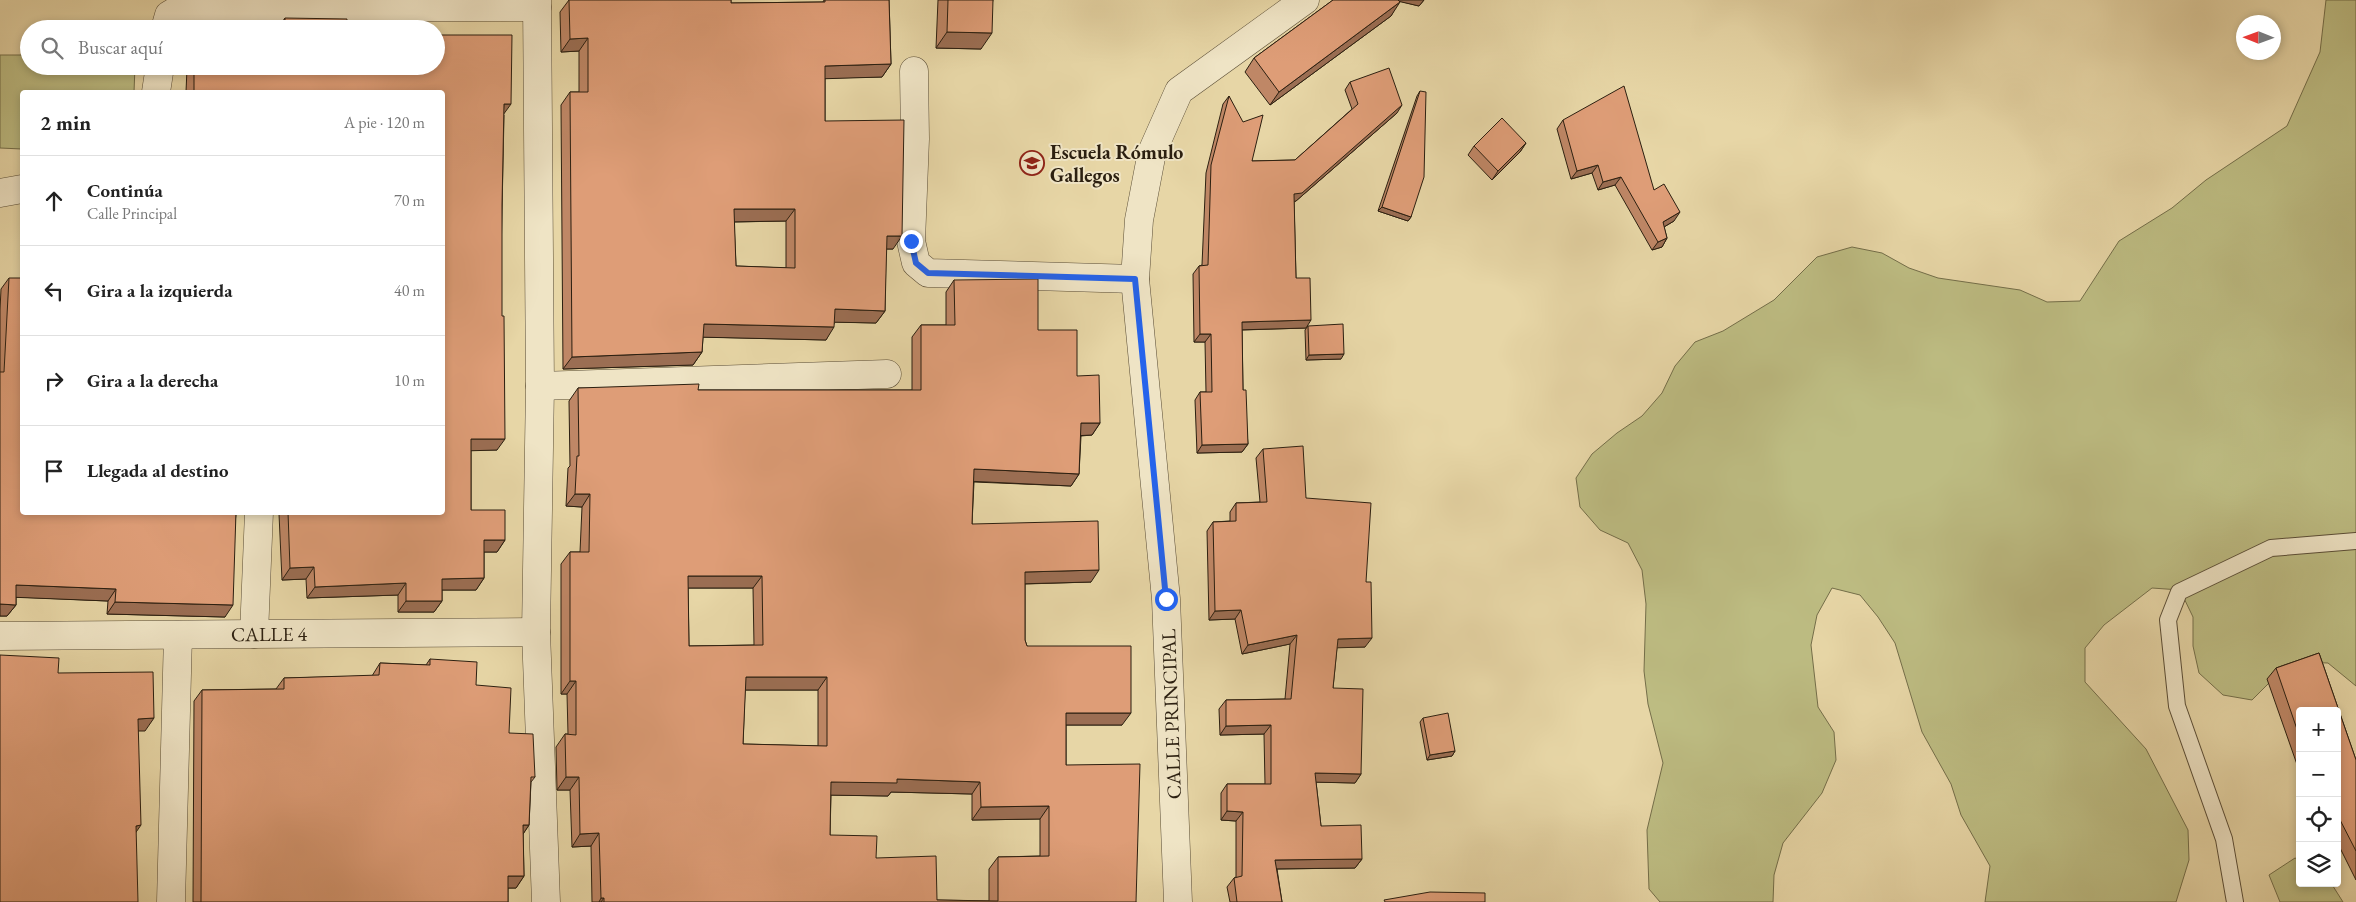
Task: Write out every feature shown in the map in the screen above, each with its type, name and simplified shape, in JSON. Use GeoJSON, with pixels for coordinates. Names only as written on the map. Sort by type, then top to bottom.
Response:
{"type":"FeatureCollection","features":[{"type":"Feature","properties":{"kind":"street","name":"CALLE PRINCIPAL"},"geometry":{"type":"LineString","coordinates":[[1178,902],[1166,599],[1135,279],[1139,220],[1152,152],[1179,91],[1305,0]]}},
{"type":"Feature","properties":{"kind":"street"},"geometry":{"type":"LineString","coordinates":[[167,20],[168,15],[181,8],[537,4],[540,386],[536,632],[546,902]]}},
{"type":"Feature","properties":{"kind":"street"},"geometry":{"type":"LineString","coordinates":[[914,71],[915,139],[911,241],[916,263],[928,273],[1135,279]]}},
{"type":"Feature","properties":{"kind":"street"},"geometry":{"type":"LineString","coordinates":[[156,90],[159,75]]}},
{"type":"Feature","properties":{"kind":"street"},"geometry":{"type":"LineString","coordinates":[[0,193],[20,189]]}},
{"type":"Feature","properties":{"kind":"street"},"geometry":{"type":"LineString","coordinates":[[540,386],[887,374]]}},
{"type":"Feature","properties":{"kind":"street"},"geometry":{"type":"LineString","coordinates":[[254,634],[259,515]]}},
{"type":"Feature","properties":{"kind":"street","name":"CALLE 4"},"geometry":{"type":"LineString","coordinates":[[0,636],[536,632]]}},
{"type":"Feature","properties":{"kind":"street"},"geometry":{"type":"LineString","coordinates":[[171,902],[178,635]]}},
{"type":"Feature","properties":{"kind":"lane"},"geometry":{"type":"LineString","coordinates":[[2235,902],[2224,839],[2178,706],[2168,620],[2180,592],[2271,548],[2356,541]]}},
{"type":"Feature","properties":{"kind":"shaded area"},"geometry":{"type":"Polygon","coordinates":[[[2326,0],[2356,0],[2356,686],[2328,663],[2300,662],[2273,679],[2252,700],[2223,695],[2199,673],[2193,646],[2193,617],[2180,590],[2152,588],[2104,625],[2085,648],[2085,682],[2146,749],[2188,830],[2189,860],[2176,902],[1985,902],[1990,866],[1961,815],[1951,784],[1922,732],[1895,643],[1878,617],[1860,595],[1832,588],[1817,615],[1811,645],[1818,707],[1834,732],[1836,760],[1822,793],[1783,843],[1774,875],[1773,902],[1660,902],[1649,889],[1647,830],[1663,763],[1648,704],[1644,671],[1646,604],[1642,570],[1628,543],[1600,530],[1580,507],[1576,478],[1592,454],[1617,433],[1642,416],[1662,393],[1675,366],[1695,342],[1723,331],[1774,300],[1817,257],[1852,247],[1882,253],[1909,268],[1938,278],[2020,290],[2047,302],[2080,301],[2119,241],[2172,208],[2206,180],[2287,126],[2320,52],[2326,0]]]}},
{"type":"Feature","properties":{"kind":"shaded area"},"geometry":{"type":"Polygon","coordinates":[[[0,55],[20,55],[20,75],[135,75],[134,90],[20,90],[20,149],[0,148],[0,55]]]}},
{"type":"Feature","properties":{"kind":"shaded area"},"geometry":{"type":"Polygon","coordinates":[[[2295,858],[2296,887],[2334,887],[2343,902],[2280,902],[2269,875],[2295,858]]]}},
{"type":"Feature","properties":{"kind":"building"},"geometry":{"type":"Polygon","coordinates":[[[569,0],[731,0],[731,3],[889,0],[891,64],[825,66],[825,121],[904,120],[902,236],[887,236],[885,311],[835,309],[834,327],[704,324],[702,352],[572,357],[570,92],[588,92],[588,38],[570,39],[569,0]],[[734,209],[736,266],[795,268],[795,209],[734,209]]]}},
{"type":"Feature","properties":{"kind":"building"},"geometry":{"type":"Polygon","coordinates":[[[948,0],[993,0],[992,33],[947,32],[948,0]]]}},
{"type":"Feature","properties":{"kind":"building"},"geometry":{"type":"Polygon","coordinates":[[[1333,0],[1398,0],[1400,2],[1279,92],[1254,58],[1333,0]]]}},
{"type":"Feature","properties":{"kind":"building"},"geometry":{"type":"Polygon","coordinates":[[[285,18],[347,19],[347,20],[285,20],[285,18]]]}},
{"type":"Feature","properties":{"kind":"building"},"geometry":{"type":"Polygon","coordinates":[[[445,35],[512,35],[511,104],[504,104],[502,205],[505,439],[471,439],[471,510],[505,510],[505,540],[484,540],[484,578],[442,579],[442,601],[406,601],[406,583],[315,587],[314,567],[290,568],[288,515],[445,515],[445,90],[194,90],[194,75],[445,75],[445,35]]]}},
{"type":"Feature","properties":{"kind":"building"},"geometry":{"type":"Polygon","coordinates":[[[1389,68],[1402,105],[1302,193],[1294,194],[1296,278],[1310,278],[1311,320],[1242,322],[1243,390],[1246,390],[1248,444],[1202,445],[1200,392],[1212,392],[1211,334],[1200,334],[1199,266],[1208,265],[1211,165],[1229,96],[1243,122],[1263,115],[1252,161],[1295,160],[1358,104],[1350,82],[1389,68]]]}},
{"type":"Feature","properties":{"kind":"building"},"geometry":{"type":"Polygon","coordinates":[[[1624,86],[1654,190],[1664,184],[1680,212],[1663,222],[1667,238],[1658,242],[1621,177],[1603,182],[1598,165],[1577,171],[1563,120],[1624,86]]]}},
{"type":"Feature","properties":{"kind":"building"},"geometry":{"type":"Polygon","coordinates":[[[1420,91],[1426,92],[1424,177],[1411,217],[1382,207],[1420,91]]]}},
{"type":"Feature","properties":{"kind":"building"},"geometry":{"type":"Polygon","coordinates":[[[1502,118],[1526,143],[1498,171],[1474,146],[1502,118]]]}},
{"type":"Feature","properties":{"kind":"building"},"geometry":{"type":"Polygon","coordinates":[[[9,278],[20,278],[20,515],[236,515],[233,605],[115,602],[116,589],[16,585],[16,605],[0,604],[0,372],[4,372],[9,278]]]}},
{"type":"Feature","properties":{"kind":"building"},"geometry":{"type":"Polygon","coordinates":[[[1038,279],[1038,330],[1077,330],[1077,376],[1099,375],[1100,423],[1081,423],[1079,474],[974,469],[972,524],[1098,521],[1099,570],[1025,572],[1025,640],[1027,646],[1131,646],[1131,713],[1066,713],[1066,765],[1140,764],[1136,902],[604,902],[604,898],[601,898],[599,833],[580,834],[579,777],[566,777],[565,734],[576,735],[576,681],[570,681],[570,552],[589,552],[590,494],[575,494],[577,456],[579,456],[578,388],[699,384],[698,390],[921,390],[921,325],[955,325],[954,280],[1038,279]],[[688,576],[689,646],[763,645],[762,576],[688,576]],[[746,677],[743,744],[827,746],[827,677],[746,677]],[[897,779],[897,783],[831,782],[830,835],[877,836],[876,858],[936,856],[937,900],[998,901],[998,857],[1049,856],[1049,806],[981,807],[980,782],[897,779]]]}},
{"type":"Feature","properties":{"kind":"building"},"geometry":{"type":"Polygon","coordinates":[[[1343,324],[1344,354],[1309,355],[1308,326],[1343,324]]]}},
{"type":"Feature","properties":{"kind":"building"},"geometry":{"type":"Polygon","coordinates":[[[1303,446],[1306,498],[1371,503],[1366,582],[1371,582],[1372,638],[1338,639],[1333,688],[1363,689],[1361,774],[1315,773],[1321,826],[1361,825],[1362,859],[1275,860],[1282,902],[1237,902],[1234,878],[1242,876],[1243,812],[1227,811],[1227,784],[1271,784],[1271,725],[1226,726],[1226,700],[1291,699],[1297,635],[1248,645],[1241,610],[1215,611],[1213,522],[1236,521],[1236,503],[1267,502],[1263,449],[1303,446]]]}},
{"type":"Feature","properties":{"kind":"building"},"geometry":{"type":"Polygon","coordinates":[[[2319,653],[2338,707],[2296,707],[2296,726],[2276,668],[2319,653]]]}},
{"type":"Feature","properties":{"kind":"building"},"geometry":{"type":"Polygon","coordinates":[[[0,655],[59,658],[58,673],[153,672],[154,718],[138,719],[141,825],[136,826],[138,902],[0,902],[0,655]]]}},
{"type":"Feature","properties":{"kind":"building"},"geometry":{"type":"Polygon","coordinates":[[[430,659],[477,662],[476,685],[511,688],[509,733],[533,734],[535,777],[531,777],[529,825],[523,825],[524,876],[508,876],[508,902],[201,902],[202,690],[284,689],[284,678],[379,675],[380,663],[430,665],[430,659]]]}},
{"type":"Feature","properties":{"kind":"building"},"geometry":{"type":"Polygon","coordinates":[[[1448,713],[1455,751],[1430,755],[1423,718],[1448,713]]]}},
{"type":"Feature","properties":{"kind":"building"},"geometry":{"type":"Polygon","coordinates":[[[2341,717],[2356,760],[2356,851],[2341,822],[2341,717]]]}},
{"type":"Feature","properties":{"kind":"building"},"geometry":{"type":"Polygon","coordinates":[[[1430,892],[1485,893],[1485,902],[1385,902],[1384,900],[1430,892]]]}},
{"type":"Feature","properties":{"kind":"place","name":"Escuela Rómulo Gallegos"},"geometry":{"type":"Point","coordinates":[1032,163]}},
{"type":"Feature","properties":{"kind":"route"},"geometry":{"type":"LineString","coordinates":[[911,241],[916,263],[928,273],[1135,279],[1166,599]]}}]}
